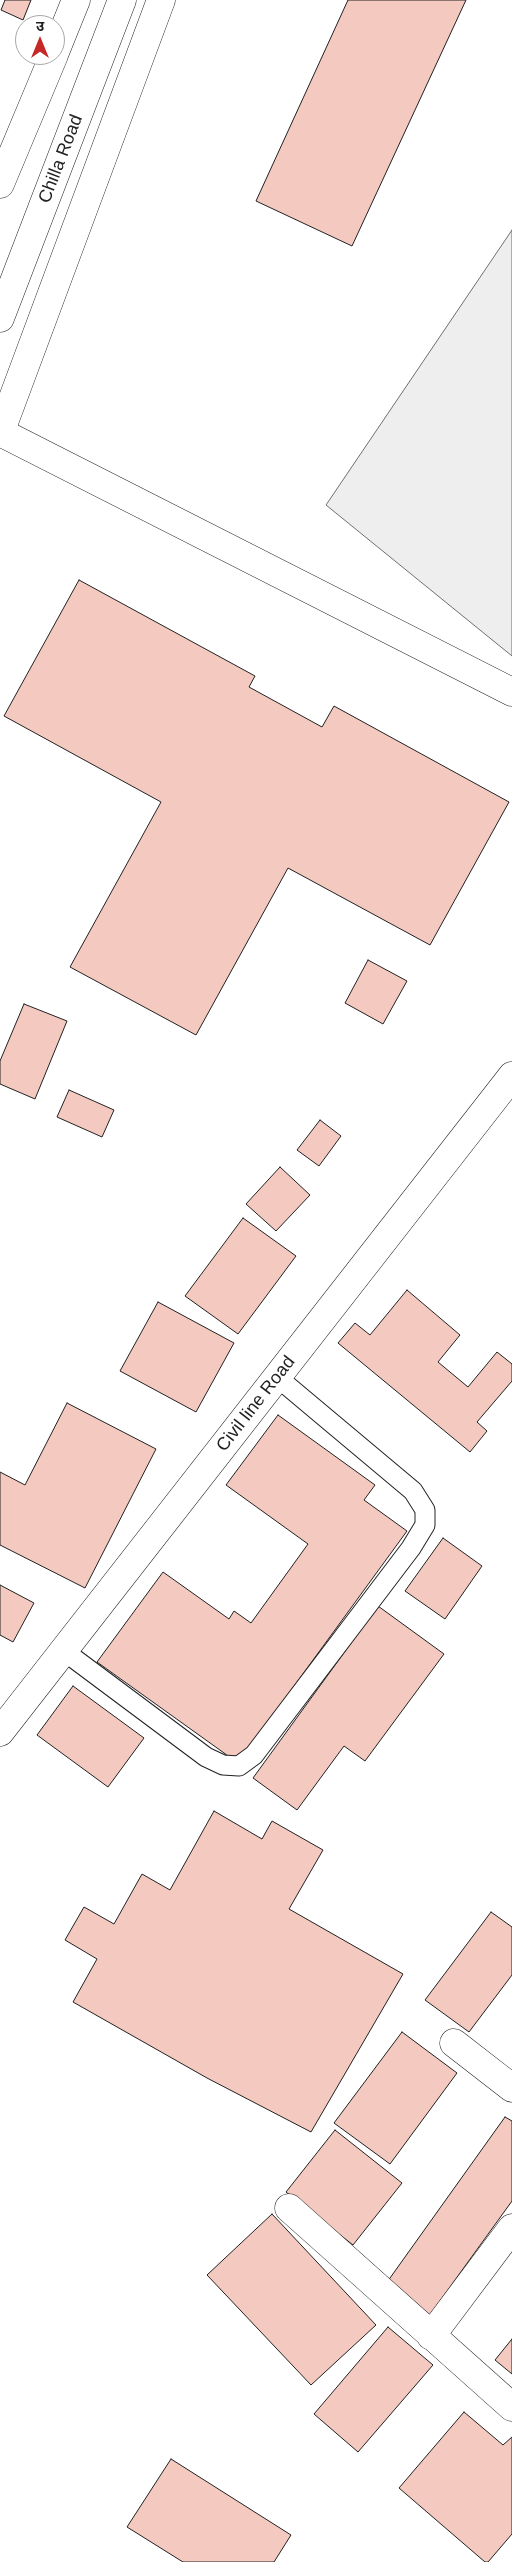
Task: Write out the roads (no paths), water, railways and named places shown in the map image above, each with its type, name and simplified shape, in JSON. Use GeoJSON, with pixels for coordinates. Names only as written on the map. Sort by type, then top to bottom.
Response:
{"type":"FeatureCollection","features":[{"type":"Feature","properties":{"kind":"street"},"geometry":{"type":"LineString","coordinates":[[65,26],[76,0]]}},
{"type":"Feature","properties":{"kind":"street","name":"Chilla Road"},"geometry":{"type":"LineString","coordinates":[[0,318],[122,0]]}},
{"type":"Feature","properties":{"kind":"street"},"geometry":{"type":"LineString","coordinates":[[161,0],[0,433],[512,692]]}},
{"type":"Feature","properties":{"kind":"street"},"geometry":{"type":"LineString","coordinates":[[0,184],[49,65]]}},
{"type":"Feature","properties":{"kind":"street","name":"Civil line Road"},"geometry":{"type":"LineString","coordinates":[[0,1732],[512,1076]]}},
{"type":"Feature","properties":{"kind":"street"},"geometry":{"type":"LineString","coordinates":[[454,2043],[512,2088]]}},
{"type":"Feature","properties":{"kind":"street"},"geometry":{"type":"LineString","coordinates":[[289,2208],[512,2407]]}},
{"type":"Feature","properties":{"kind":"street"},"geometry":{"type":"LineString","coordinates":[[431,2336],[512,2228]]}},
{"type":"Feature","properties":{"kind":"lane"},"geometry":{"type":"LineString","coordinates":[[64,1651],[206,1757],[223,1765],[239,1766],[254,1755],[411,1548],[426,1525],[426,1510],[413,1491],[277,1377]]}}]}
